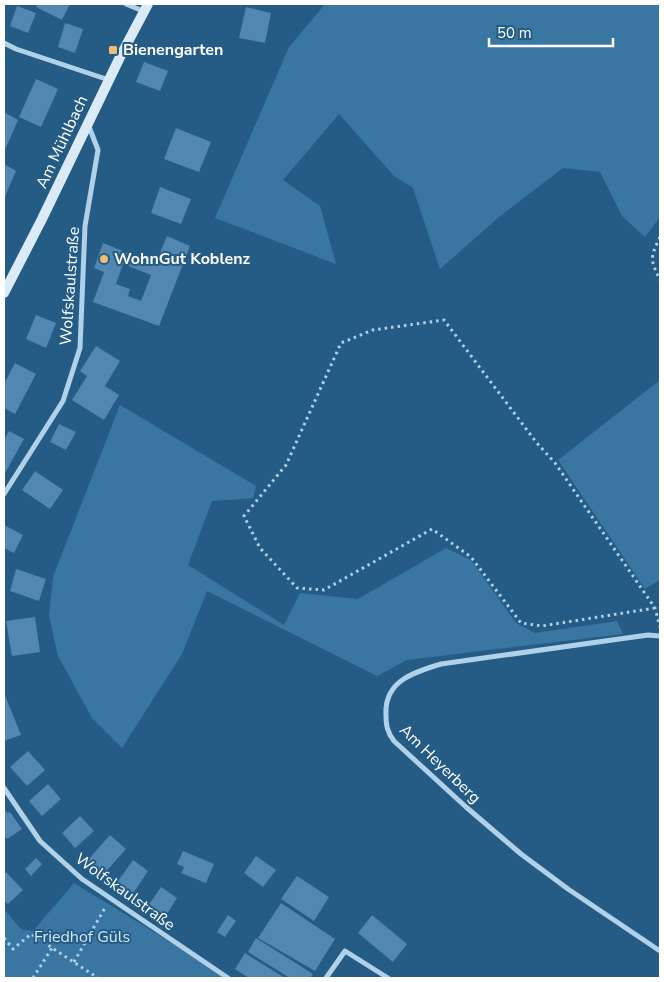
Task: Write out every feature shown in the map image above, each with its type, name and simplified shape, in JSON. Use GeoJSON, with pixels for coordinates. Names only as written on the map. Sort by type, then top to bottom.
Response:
{"type":"FeatureCollection","features":[{"type":"Feature","properties":{"kind":"street"},"geometry":{"type":"LineString","coordinates":[[126,4],[146,8]]}},
{"type":"Feature","properties":{"kind":"street","name":"Am Mühlbach"},"geometry":{"type":"LineString","coordinates":[[4,293],[146,8]]}},
{"type":"Feature","properties":{"kind":"street"},"geometry":{"type":"LineString","coordinates":[[4,43],[16,49],[109,80]]}},
{"type":"Feature","properties":{"kind":"street","name":"Wolfskaulstraße"},"geometry":{"type":"LineString","coordinates":[[4,494],[62,401],[80,348],[85,226],[98,150],[87,124]]}},
{"type":"Feature","properties":{"kind":"street","name":"Am Heyerberg"},"geometry":{"type":"LineString","coordinates":[[660,636],[648,635],[441,664],[420,670],[398,682],[390,692],[385,708],[388,732],[394,740],[466,807],[521,854],[568,889],[660,950]]}},
{"type":"Feature","properties":{"kind":"street","name":"Wolfskaulstraße"},"geometry":{"type":"LineString","coordinates":[[4,788],[40,841],[82,879],[228,978]]}},
{"type":"Feature","properties":{"kind":"street"},"geometry":{"type":"LineString","coordinates":[[326,978],[345,952],[388,978]]}},
{"type":"Feature","properties":{"kind":"path"},"geometry":{"type":"LineString","coordinates":[[660,237],[653,251],[652,262],[660,280]]}},
{"type":"Feature","properties":{"kind":"path"},"geometry":{"type":"LineString","coordinates":[[656,608],[542,626],[521,623],[471,557],[432,530],[324,590],[297,588],[260,548],[244,516],[286,465],[341,343],[373,330],[444,320],[536,442],[555,463],[656,608],[660,628]]}},
{"type":"Feature","properties":{"kind":"path"},"geometry":{"type":"LineString","coordinates":[[74,962],[110,899]]}},
{"type":"Feature","properties":{"kind":"path"},"geometry":{"type":"LineString","coordinates":[[4,940],[13,949],[31,934],[98,978]]}},
{"type":"Feature","properties":{"kind":"path"},"geometry":{"type":"LineString","coordinates":[[33,978],[52,948]]}},
{"type":"Feature","properties":{"kind":"green space"},"geometry":{"type":"Polygon","coordinates":[[[325,4],[660,4],[660,217],[645,237],[622,216],[600,172],[563,168],[499,217],[440,269],[413,188],[394,176],[339,114],[283,180],[320,206],[336,264],[215,218],[289,47],[325,4]]]}},
{"type":"Feature","properties":{"kind":"green space"},"geometry":{"type":"Polygon","coordinates":[[[660,380],[660,580],[645,589],[558,460],[660,380]]]}},
{"type":"Feature","properties":{"kind":"green space"},"geometry":{"type":"Polygon","coordinates":[[[120,405],[256,486],[253,498],[212,501],[188,565],[284,625],[300,593],[358,599],[446,548],[471,560],[516,623],[535,633],[617,621],[623,634],[407,660],[377,676],[207,591],[182,654],[122,748],[92,718],[58,656],[49,616],[53,577],[120,405]]]}},
{"type":"Feature","properties":{"kind":"green space","name":"Friedhof Güls"},"geometry":{"type":"Polygon","coordinates":[[[74,883],[229,978],[4,978],[4,909],[21,929],[33,931],[74,883]]]}},
{"type":"Feature","properties":{"kind":"building"},"geometry":{"type":"Polygon","coordinates":[[[38,4],[70,4],[62,20],[36,7],[38,4]]]}},
{"type":"Feature","properties":{"kind":"building"},"geometry":{"type":"Polygon","coordinates":[[[17,6],[36,13],[28,33],[10,26],[17,6]]]}},
{"type":"Feature","properties":{"kind":"building"},"geometry":{"type":"Polygon","coordinates":[[[246,7],[271,13],[265,43],[239,38],[246,7]]]}},
{"type":"Feature","properties":{"kind":"building"},"geometry":{"type":"Polygon","coordinates":[[[65,23],[83,29],[75,53],[58,47],[65,23]]]}},
{"type":"Feature","properties":{"kind":"building"},"geometry":{"type":"Polygon","coordinates":[[[144,62],[168,71],[160,91],[136,82],[144,62]]]}},
{"type":"Feature","properties":{"kind":"building"},"geometry":{"type":"Polygon","coordinates":[[[36,79],[58,89],[41,127],[19,117],[36,79]]]}},
{"type":"Feature","properties":{"kind":"building"},"geometry":{"type":"Polygon","coordinates":[[[4,112],[18,120],[4,152],[4,112]]]}},
{"type":"Feature","properties":{"kind":"building"},"geometry":{"type":"Polygon","coordinates":[[[176,128],[211,142],[199,172],[164,159],[176,128]]]}},
{"type":"Feature","properties":{"kind":"building"},"geometry":{"type":"Polygon","coordinates":[[[4,164],[16,171],[4,199],[4,164]]]}},
{"type":"Feature","properties":{"kind":"building"},"geometry":{"type":"Polygon","coordinates":[[[160,187],[191,199],[181,224],[151,213],[160,187]]]}},
{"type":"Feature","properties":{"kind":"building"},"geometry":{"type":"Polygon","coordinates":[[[167,236],[190,246],[159,326],[93,302],[104,272],[94,268],[103,243],[155,264],[167,236]],[[123,264],[116,284],[130,289],[128,296],[141,301],[151,275],[123,264]]]}},
{"type":"Feature","properties":{"kind":"building"},"geometry":{"type":"Polygon","coordinates":[[[36,315],[56,323],[46,348],[26,339],[36,315]]]}},
{"type":"Feature","properties":{"kind":"building"},"geometry":{"type":"Polygon","coordinates":[[[96,346],[120,361],[105,386],[119,395],[104,420],[72,400],[87,376],[80,371],[96,346]]]}},
{"type":"Feature","properties":{"kind":"building"},"geometry":{"type":"Polygon","coordinates":[[[15,363],[36,374],[15,414],[4,408],[4,384],[15,363]]]}},
{"type":"Feature","properties":{"kind":"building"},"geometry":{"type":"Polygon","coordinates":[[[59,424],[76,432],[66,450],[50,442],[59,424]]]}},
{"type":"Feature","properties":{"kind":"building"},"geometry":{"type":"Polygon","coordinates":[[[9,431],[24,439],[4,475],[4,440],[9,431]]]}},
{"type":"Feature","properties":{"kind":"building"},"geometry":{"type":"Polygon","coordinates":[[[35,471],[63,490],[50,509],[22,490],[35,471]]]}},
{"type":"Feature","properties":{"kind":"building"},"geometry":{"type":"Polygon","coordinates":[[[4,525],[23,535],[14,553],[4,548],[4,525]]]}},
{"type":"Feature","properties":{"kind":"building"},"geometry":{"type":"Polygon","coordinates":[[[16,569],[46,579],[39,601],[10,591],[16,569]]]}},
{"type":"Feature","properties":{"kind":"building"},"geometry":{"type":"Polygon","coordinates":[[[35,617],[40,652],[12,656],[6,621],[35,617]]]}},
{"type":"Feature","properties":{"kind":"building"},"geometry":{"type":"Polygon","coordinates":[[[4,693],[21,735],[4,741],[4,693]]]}},
{"type":"Feature","properties":{"kind":"building"},"geometry":{"type":"Polygon","coordinates":[[[28,751],[45,770],[27,786],[10,767],[28,751]]]}},
{"type":"Feature","properties":{"kind":"building"},"geometry":{"type":"Polygon","coordinates":[[[48,784],[61,799],[42,816],[29,801],[48,784]]]}},
{"type":"Feature","properties":{"kind":"building"},"geometry":{"type":"Polygon","coordinates":[[[4,808],[7,813],[10,812],[22,829],[7,839],[4,835],[4,808]]]}},
{"type":"Feature","properties":{"kind":"building"},"geometry":{"type":"Polygon","coordinates":[[[80,816],[94,831],[75,848],[62,833],[80,816]]]}},
{"type":"Feature","properties":{"kind":"building"},"geometry":{"type":"Polygon","coordinates":[[[110,835],[126,849],[103,875],[87,861],[110,835]]]}},
{"type":"Feature","properties":{"kind":"building"},"geometry":{"type":"Polygon","coordinates":[[[183,851],[214,864],[206,883],[181,873],[184,867],[177,864],[183,851]]]}},
{"type":"Feature","properties":{"kind":"building"},"geometry":{"type":"Polygon","coordinates":[[[256,856],[276,870],[263,887],[244,873],[256,856]]]}},
{"type":"Feature","properties":{"kind":"building"},"geometry":{"type":"Polygon","coordinates":[[[36,858],[42,864],[31,876],[25,869],[36,858]]]}},
{"type":"Feature","properties":{"kind":"building"},"geometry":{"type":"Polygon","coordinates":[[[133,860],[148,871],[132,895],[116,884],[133,860]]]}},
{"type":"Feature","properties":{"kind":"building"},"geometry":{"type":"Polygon","coordinates":[[[6,872],[23,890],[8,904],[4,900],[4,874],[6,872]]]}},
{"type":"Feature","properties":{"kind":"building"},"geometry":{"type":"Polygon","coordinates":[[[297,876],[329,897],[314,921],[281,899],[297,876]]]}},
{"type":"Feature","properties":{"kind":"building"},"geometry":{"type":"Polygon","coordinates":[[[161,887],[177,898],[165,917],[148,906],[161,887]]]}},
{"type":"Feature","properties":{"kind":"building"},"geometry":{"type":"Polygon","coordinates":[[[281,903],[335,939],[315,971],[258,938],[281,903]]]}},
{"type":"Feature","properties":{"kind":"building"},"geometry":{"type":"Polygon","coordinates":[[[228,915],[236,921],[225,937],[217,932],[228,915]]]}},
{"type":"Feature","properties":{"kind":"building"},"geometry":{"type":"Polygon","coordinates":[[[372,915],[407,944],[393,962],[358,933],[372,915]]]}},
{"type":"Feature","properties":{"kind":"building"},"geometry":{"type":"Polygon","coordinates":[[[256,938],[313,974],[310,978],[290,978],[248,952],[256,938]]]}},
{"type":"Feature","properties":{"kind":"building"},"geometry":{"type":"Polygon","coordinates":[[[245,953],[285,978],[249,978],[235,969],[245,953]]]}},
{"type":"Feature","properties":{"kind":"place","name":"Bienengarten"},"geometry":{"type":"Point","coordinates":[113,50]}},
{"type":"Feature","properties":{"kind":"place","name":"WohnGut Koblenz"},"geometry":{"type":"Point","coordinates":[104,259]}}]}
